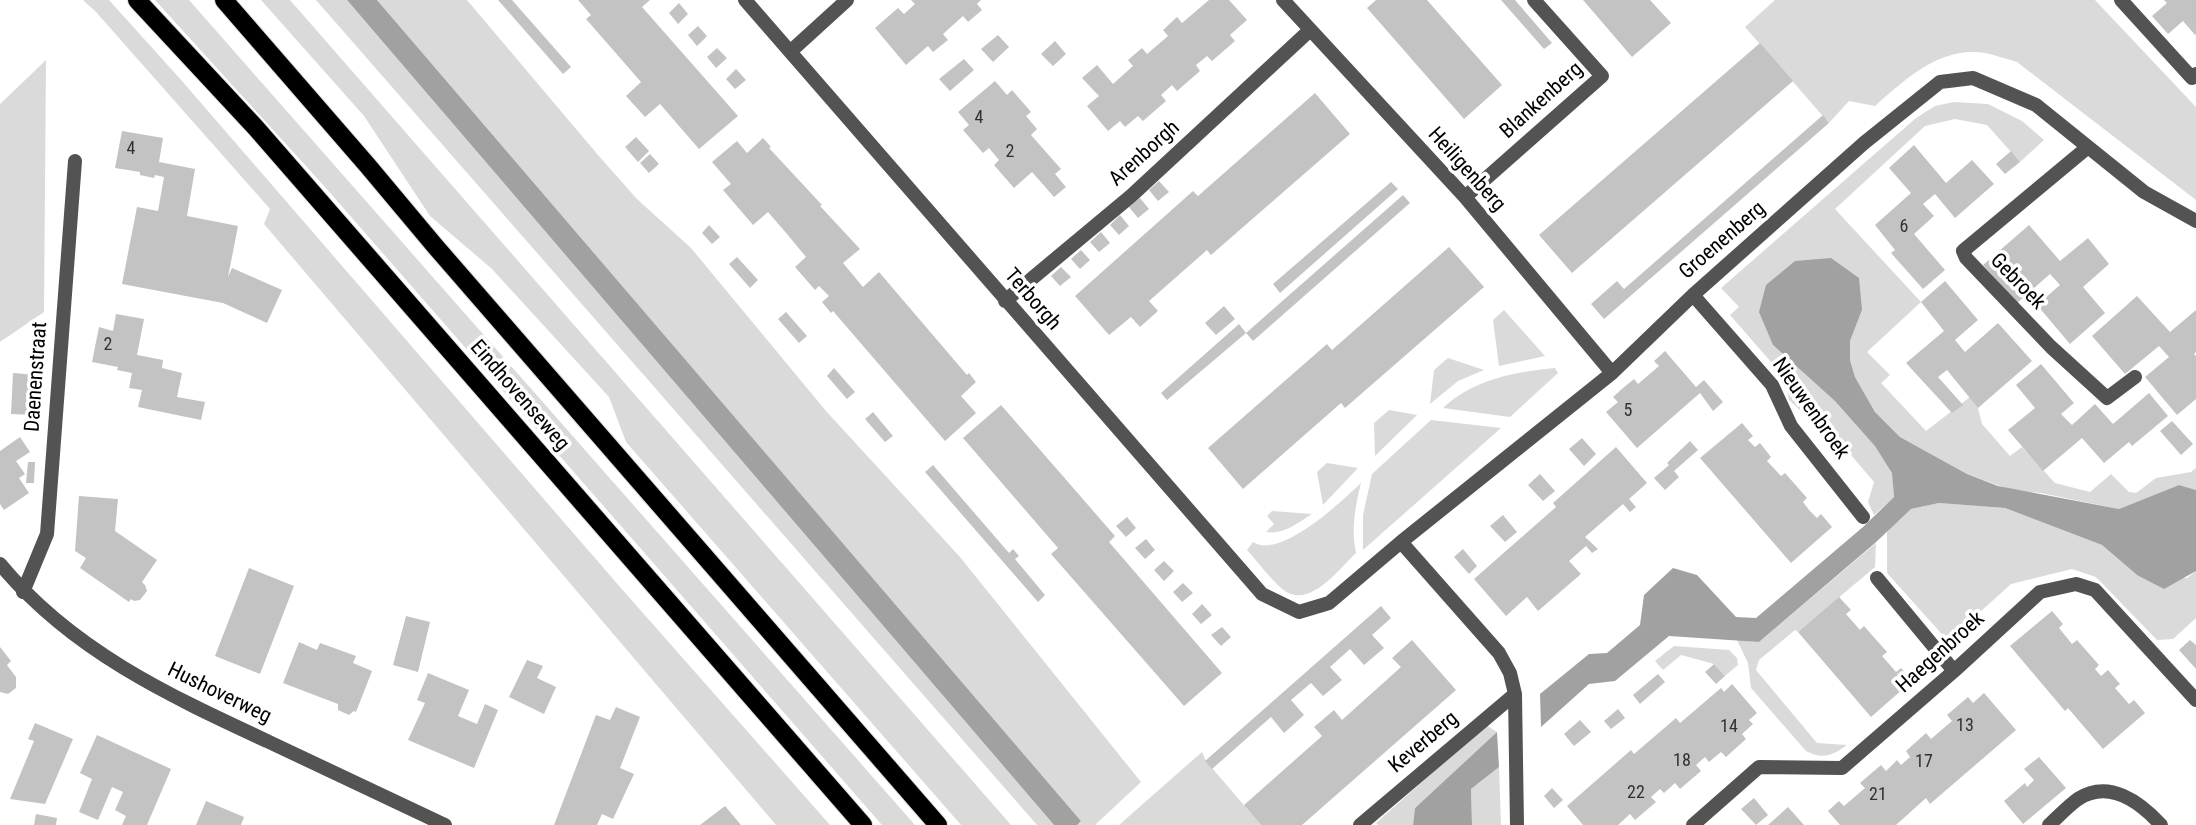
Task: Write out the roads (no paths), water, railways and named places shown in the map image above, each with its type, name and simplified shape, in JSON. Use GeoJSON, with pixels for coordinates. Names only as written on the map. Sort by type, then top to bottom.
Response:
{"type":"FeatureCollection","features":[{"type":"Feature","properties":{"kind":"main road","name":"Eindhovenseweg"},"geometry":{"type":"LineString","coordinates":[[137,0],[256,128],[863,825]]}},
{"type":"Feature","properties":{"kind":"main road","name":"Eindhovenseweg"},"geometry":{"type":"LineString","coordinates":[[224,0],[938,825]]}},
{"type":"Feature","properties":{"kind":"street","name":"Terborgh"},"geometry":{"type":"LineString","coordinates":[[745,0],[1004,301],[1262,594],[1298,612]]}},
{"type":"Feature","properties":{"kind":"street"},"geometry":{"type":"LineString","coordinates":[[791,51],[848,0]]}},
{"type":"Feature","properties":{"kind":"street","name":"Heiligenberg"},"geometry":{"type":"LineString","coordinates":[[1283,0],[1465,198],[1612,373]]}},
{"type":"Feature","properties":{"kind":"street","name":"Blankenberg"},"geometry":{"type":"LineString","coordinates":[[1465,198],[1602,76],[1534,0]]}},
{"type":"Feature","properties":{"kind":"street"},"geometry":{"type":"LineString","coordinates":[[2122,0],[2192,78],[2196,75]]}},
{"type":"Feature","properties":{"kind":"street","name":"Arenborgh"},"geometry":{"type":"LineString","coordinates":[[1004,301],[1131,196],[1309,31]]}},
{"type":"Feature","properties":{"kind":"street","name":"Groenenberg"},"geometry":{"type":"LineString","coordinates":[[1298,612],[1329,603],[1612,373],[1693,295],[1864,143],[1940,82],[1973,78],[2036,105],[2144,192],[2196,221]]}},
{"type":"Feature","properties":{"kind":"street","name":"Gebroek"},"geometry":{"type":"LineString","coordinates":[[2088,147],[1963,251],[1966,258],[2050,347],[2107,398],[2135,377]]}},
{"type":"Feature","properties":{"kind":"street","name":"Daenenstraat"},"geometry":{"type":"LineString","coordinates":[[23,592],[47,534],[75,161]]}},
{"type":"Feature","properties":{"kind":"street","name":"Nieuwenbroek"},"geometry":{"type":"LineString","coordinates":[[1693,295],[1772,385],[1791,426],[1863,517]]}},
{"type":"Feature","properties":{"kind":"street"},"geometry":{"type":"LineString","coordinates":[[1401,542],[1499,653],[1510,673],[1515,694],[1517,825]]}},
{"type":"Feature","properties":{"kind":"street","name":"Hushoverweg"},"geometry":{"type":"LineString","coordinates":[[0,564],[23,592],[78,640],[174,698],[445,825]]}},
{"type":"Feature","properties":{"kind":"street"},"geometry":{"type":"LineString","coordinates":[[1877,578],[1954,671]]}},
{"type":"Feature","properties":{"kind":"street","name":"Haegenbroek"},"geometry":{"type":"LineString","coordinates":[[1693,825],[1759,768],[1842,768],[2040,592],[2076,584],[2095,590],[2196,700]]}},
{"type":"Feature","properties":{"kind":"street","name":"Keverberg"},"geometry":{"type":"LineString","coordinates":[[1360,825],[1515,694]]}},
{"type":"Feature","properties":{"kind":"street"},"geometry":{"type":"LineString","coordinates":[[2049,825],[2078,800],[2100,792],[2114,792],[2129,797],[2148,810],[2161,825]]}}]}
